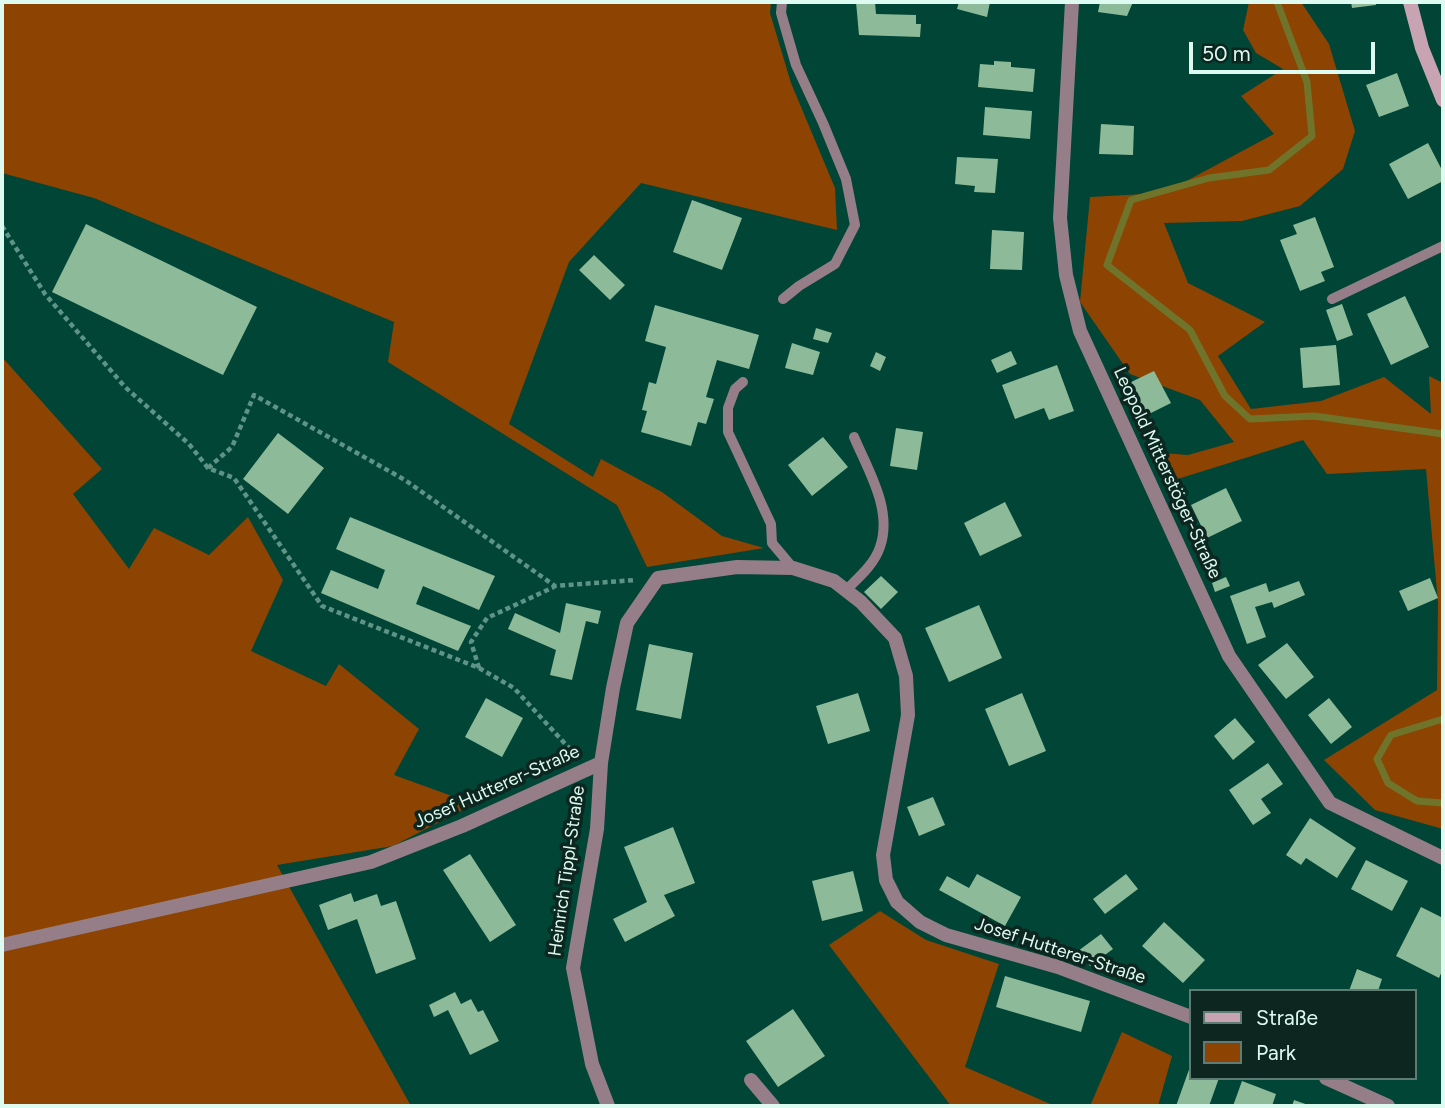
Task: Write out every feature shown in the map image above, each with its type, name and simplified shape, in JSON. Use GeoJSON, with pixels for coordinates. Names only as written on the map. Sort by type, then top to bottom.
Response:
{"type":"FeatureCollection","features":[{"type":"Feature","properties":{"kind":"main road"},"geometry":{"type":"LineString","coordinates":[[1410,2],[1422,48],[1443,100]]}},
{"type":"Feature","properties":{"kind":"street","name":"Leopold Mitterstöger-Straße"},"geometry":{"type":"LineString","coordinates":[[1072,2],[1060,218],[1066,275],[1080,331],[1229,656],[1330,803],[1443,858]]}},
{"type":"Feature","properties":{"kind":"street","name":"Josef Hutterer-Straße"},"geometry":{"type":"LineString","coordinates":[[2,944],[371,862],[601,763],[627,623],[657,578],[737,567],[793,568],[834,581],[861,602],[895,638],[906,676],[908,715],[883,855],[886,880],[897,902],[920,922],[947,935],[1058,967],[1190,1017]]}},
{"type":"Feature","properties":{"kind":"street","name":"Heinrich Tippl-Straße"},"geometry":{"type":"LineString","coordinates":[[601,763],[597,829],[573,968],[592,1065],[608,1106]]}},
{"type":"Feature","properties":{"kind":"street"},"geometry":{"type":"LineString","coordinates":[[751,1080],[774,1106]]}},
{"type":"Feature","properties":{"kind":"street"},"geometry":{"type":"LineString","coordinates":[[1330,1080],[1388,1106]]}},
{"type":"Feature","properties":{"kind":"lane"},"geometry":{"type":"LineString","coordinates":[[782,2],[782,12],[796,65],[846,179],[855,225],[835,264],[783,299]]}},
{"type":"Feature","properties":{"kind":"lane"},"geometry":{"type":"LineString","coordinates":[[1332,299],[1443,246]]}},
{"type":"Feature","properties":{"kind":"lane"},"geometry":{"type":"LineString","coordinates":[[743,382],[735,389],[728,408],[729,432],[771,524],[772,544],[793,568]]}},
{"type":"Feature","properties":{"kind":"lane"},"geometry":{"type":"LineString","coordinates":[[846,590],[869,567],[880,549],[884,526],[879,498],[854,437]]}},
{"type":"Feature","properties":{"kind":"path"},"geometry":{"type":"LineString","coordinates":[[2,226],[54,304],[125,387],[189,444],[208,468],[234,478],[322,606],[479,668],[514,688],[568,747],[601,763]]}},
{"type":"Feature","properties":{"kind":"path"},"geometry":{"type":"LineString","coordinates":[[208,468],[232,447],[254,395],[405,480],[555,586]]}},
{"type":"Feature","properties":{"kind":"path"},"geometry":{"type":"LineString","coordinates":[[479,668],[471,642],[487,618],[555,586],[657,578]]}},
{"type":"Feature","properties":{"kind":"green space"},"geometry":{"type":"Polygon","coordinates":[[[2,2],[771,2],[770,13],[791,83],[835,188],[837,230],[641,183],[569,262],[509,424],[593,477],[601,459],[662,492],[722,536],[764,548],[647,567],[617,505],[388,362],[394,322],[94,198],[2,173],[2,2]]]}},
{"type":"Feature","properties":{"kind":"green space"},"geometry":{"type":"Polygon","coordinates":[[[1249,2],[1301,2],[1329,44],[1355,131],[1343,169],[1300,206],[1242,221],[1164,223],[1188,283],[1265,322],[1218,356],[1251,409],[1321,401],[1384,377],[1431,414],[1429,376],[1443,383],[1443,829],[1375,810],[1324,760],[1437,690],[1438,603],[1426,469],[1327,474],[1303,440],[1168,482],[1150,452],[1188,455],[1234,442],[1200,400],[1130,374],[1080,302],[1090,197],[1164,193],[1274,134],[1241,96],[1283,69],[1256,53],[1243,30],[1249,2]]]}},
{"type":"Feature","properties":{"kind":"green space"},"geometry":{"type":"Polygon","coordinates":[[[2,357],[102,469],[73,494],[129,569],[154,528],[209,555],[248,517],[283,580],[251,651],[326,686],[339,664],[419,729],[394,775],[474,804],[393,846],[277,865],[411,1106],[2,1106],[2,357]]]}},
{"type":"Feature","properties":{"kind":"green space"},"geometry":{"type":"Polygon","coordinates":[[[880,911],[926,940],[999,964],[965,1067],[1055,1106],[951,1106],[829,945],[880,911]]]}},
{"type":"Feature","properties":{"kind":"green space"},"geometry":{"type":"Polygon","coordinates":[[[1122,1032],[1172,1056],[1158,1106],[1090,1106],[1122,1032]]]}},
{"type":"Feature","properties":{"kind":"building"},"geometry":{"type":"Polygon","coordinates":[[[856,2],[875,2],[876,14],[916,15],[916,24],[921,24],[920,37],[859,35],[856,2]]]}},
{"type":"Feature","properties":{"kind":"building"},"geometry":{"type":"Polygon","coordinates":[[[959,2],[990,2],[987,17],[957,9],[959,2]]]}},
{"type":"Feature","properties":{"kind":"building"},"geometry":{"type":"Polygon","coordinates":[[[1100,2],[1133,2],[1127,16],[1098,12],[1100,2]]]}},
{"type":"Feature","properties":{"kind":"building"},"geometry":{"type":"Polygon","coordinates":[[[1351,2],[1376,2],[1376,5],[1352,8],[1351,2]]]}},
{"type":"Feature","properties":{"kind":"building"},"geometry":{"type":"Polygon","coordinates":[[[994,61],[1011,62],[1011,67],[1035,69],[1033,92],[978,87],[980,64],[994,65],[994,61]]]}},
{"type":"Feature","properties":{"kind":"building"},"geometry":{"type":"Polygon","coordinates":[[[1397,73],[1409,106],[1379,117],[1366,85],[1397,73]]]}},
{"type":"Feature","properties":{"kind":"building"},"geometry":{"type":"Polygon","coordinates":[[[985,107],[1032,111],[1030,139],[983,135],[985,107]]]}},
{"type":"Feature","properties":{"kind":"building"},"geometry":{"type":"Polygon","coordinates":[[[1101,124],[1134,126],[1133,155],[1099,154],[1101,124]]]}},
{"type":"Feature","properties":{"kind":"building"},"geometry":{"type":"Polygon","coordinates":[[[1428,143],[1443,172],[1443,181],[1408,199],[1389,164],[1428,143]]]}},
{"type":"Feature","properties":{"kind":"building"},"geometry":{"type":"Polygon","coordinates":[[[957,157],[998,159],[995,193],[974,192],[975,186],[955,184],[957,157]]]}},
{"type":"Feature","properties":{"kind":"building"},"geometry":{"type":"Polygon","coordinates":[[[692,200],[742,218],[722,270],[673,252],[692,200]]]}},
{"type":"Feature","properties":{"kind":"building"},"geometry":{"type":"Polygon","coordinates":[[[1315,217],[1334,267],[1321,272],[1325,281],[1300,291],[1280,240],[1297,234],[1293,225],[1315,217]]]}},
{"type":"Feature","properties":{"kind":"building"},"geometry":{"type":"Polygon","coordinates":[[[86,224],[257,307],[223,375],[52,292],[86,224]]]}},
{"type":"Feature","properties":{"kind":"building"},"geometry":{"type":"Polygon","coordinates":[[[992,230],[1024,232],[1022,270],[990,269],[992,230]]]}},
{"type":"Feature","properties":{"kind":"building"},"geometry":{"type":"Polygon","coordinates":[[[594,255],[625,285],[610,300],[579,270],[594,255]]]}},
{"type":"Feature","properties":{"kind":"building"},"geometry":{"type":"Polygon","coordinates":[[[1405,296],[1429,347],[1391,365],[1367,314],[1405,296]]]}},
{"type":"Feature","properties":{"kind":"building"},"geometry":{"type":"Polygon","coordinates":[[[1342,304],[1353,335],[1337,341],[1326,310],[1342,304]]]}},
{"type":"Feature","properties":{"kind":"building"},"geometry":{"type":"Polygon","coordinates":[[[655,305],[759,335],[749,369],[717,360],[706,397],[714,399],[706,424],[698,422],[691,446],[641,432],[647,411],[642,410],[649,382],[656,384],[666,347],[645,341],[655,305]]]}},
{"type":"Feature","properties":{"kind":"building"},"geometry":{"type":"Polygon","coordinates":[[[816,328],[832,333],[828,343],[813,339],[816,328]]]}},
{"type":"Feature","properties":{"kind":"building"},"geometry":{"type":"Polygon","coordinates":[[[792,343],[820,352],[813,375],[785,368],[792,343]]]}},
{"type":"Feature","properties":{"kind":"building"},"geometry":{"type":"Polygon","coordinates":[[[1336,345],[1340,385],[1303,388],[1300,348],[1336,345]]]}},
{"type":"Feature","properties":{"kind":"building"},"geometry":{"type":"Polygon","coordinates":[[[1011,351],[1017,364],[997,373],[991,360],[1011,351]]]}},
{"type":"Feature","properties":{"kind":"building"},"geometry":{"type":"Polygon","coordinates":[[[876,352],[886,357],[880,371],[870,366],[876,352]]]}},
{"type":"Feature","properties":{"kind":"building"},"geometry":{"type":"Polygon","coordinates":[[[1057,365],[1074,411],[1049,420],[1044,408],[1015,419],[1002,385],[1057,365]]]}},
{"type":"Feature","properties":{"kind":"building"},"geometry":{"type":"Polygon","coordinates":[[[1154,371],[1171,403],[1145,416],[1127,384],[1154,371]]]}},
{"type":"Feature","properties":{"kind":"building"},"geometry":{"type":"Polygon","coordinates":[[[896,428],[923,432],[917,470],[890,466],[896,428]]]}},
{"type":"Feature","properties":{"kind":"building"},"geometry":{"type":"Polygon","coordinates":[[[278,433],[324,468],[288,514],[243,479],[278,433]]]}},
{"type":"Feature","properties":{"kind":"building"},"geometry":{"type":"Polygon","coordinates":[[[823,437],[848,467],[812,496],[788,465],[823,437]]]}},
{"type":"Feature","properties":{"kind":"building"},"geometry":{"type":"Polygon","coordinates":[[[1226,488],[1242,521],[1207,538],[1191,505],[1226,488]]]}},
{"type":"Feature","properties":{"kind":"building"},"geometry":{"type":"Polygon","coordinates":[[[1005,502],[1022,536],[980,556],[964,523],[1005,502]]]}},
{"type":"Feature","properties":{"kind":"building"},"geometry":{"type":"Polygon","coordinates":[[[350,517],[495,576],[479,610],[423,586],[416,604],[471,626],[458,651],[321,593],[331,570],[378,589],[385,570],[336,549],[350,517]]]}},
{"type":"Feature","properties":{"kind":"building"},"geometry":{"type":"Polygon","coordinates":[[[881,576],[898,592],[881,609],[864,592],[881,576]]]}},
{"type":"Feature","properties":{"kind":"building"},"geometry":{"type":"Polygon","coordinates":[[[1226,577],[1230,586],[1215,592],[1212,583],[1226,577]]]}},
{"type":"Feature","properties":{"kind":"building"},"geometry":{"type":"Polygon","coordinates":[[[1430,578],[1438,598],[1408,611],[1399,591],[1430,578]]]}},
{"type":"Feature","properties":{"kind":"building"},"geometry":{"type":"Polygon","coordinates":[[[1299,581],[1305,595],[1274,608],[1272,602],[1255,607],[1266,637],[1247,644],[1230,596],[1266,583],[1269,592],[1299,581]]]}},
{"type":"Feature","properties":{"kind":"building"},"geometry":{"type":"Polygon","coordinates":[[[566,603],[601,611],[598,624],[586,621],[572,680],[550,675],[556,650],[508,629],[515,613],[560,633],[566,603]]]}},
{"type":"Feature","properties":{"kind":"building"},"geometry":{"type":"Polygon","coordinates":[[[979,605],[1002,658],[949,682],[925,628],[979,605]]]}},
{"type":"Feature","properties":{"kind":"building"},"geometry":{"type":"Polygon","coordinates":[[[1287,643],[1314,677],[1286,699],[1258,665],[1287,643]]]}},
{"type":"Feature","properties":{"kind":"building"},"geometry":{"type":"Polygon","coordinates":[[[649,644],[693,653],[681,719],[636,710],[649,644]]]}},
{"type":"Feature","properties":{"kind":"building"},"geometry":{"type":"Polygon","coordinates":[[[858,693],[870,731],[828,744],[816,706],[858,693]]]}},
{"type":"Feature","properties":{"kind":"building"},"geometry":{"type":"Polygon","coordinates":[[[1022,693],[1046,751],[1009,766],[985,709],[1022,693]]]}},
{"type":"Feature","properties":{"kind":"building"},"geometry":{"type":"Polygon","coordinates":[[[486,698],[523,718],[502,757],[465,737],[486,698]]]}},
{"type":"Feature","properties":{"kind":"building"},"geometry":{"type":"Polygon","coordinates":[[[1329,698],[1352,727],[1331,744],[1308,715],[1329,698]]]}},
{"type":"Feature","properties":{"kind":"building"},"geometry":{"type":"Polygon","coordinates":[[[1235,718],[1255,742],[1233,760],[1214,736],[1235,718]]]}},
{"type":"Feature","properties":{"kind":"building"},"geometry":{"type":"Polygon","coordinates":[[[1268,763],[1283,784],[1261,799],[1271,813],[1253,825],[1229,790],[1268,763]]]}},
{"type":"Feature","properties":{"kind":"building"},"geometry":{"type":"Polygon","coordinates":[[[933,797],[945,825],[919,836],[907,807],[933,797]]]}},
{"type":"Feature","properties":{"kind":"building"},"geometry":{"type":"Polygon","coordinates":[[[1310,818],[1356,848],[1337,878],[1306,858],[1301,865],[1286,855],[1310,818]]]}},
{"type":"Feature","properties":{"kind":"building"},"geometry":{"type":"Polygon","coordinates":[[[673,827],[695,883],[664,895],[675,916],[625,942],[613,919],[647,902],[624,847],[673,827]]]}},
{"type":"Feature","properties":{"kind":"building"},"geometry":{"type":"Polygon","coordinates":[[[470,854],[516,925],[490,942],[443,870],[470,854]]]}},
{"type":"Feature","properties":{"kind":"building"},"geometry":{"type":"Polygon","coordinates":[[[1366,860],[1408,881],[1392,911],[1351,889],[1366,860]]]}},
{"type":"Feature","properties":{"kind":"building"},"geometry":{"type":"Polygon","coordinates":[[[853,871],[863,911],[822,921],[812,881],[853,871]]]}},
{"type":"Feature","properties":{"kind":"building"},"geometry":{"type":"Polygon","coordinates":[[[977,874],[1021,897],[1005,926],[939,890],[947,876],[969,888],[977,874]]]}},
{"type":"Feature","properties":{"kind":"building"},"geometry":{"type":"Polygon","coordinates":[[[1126,874],[1138,889],[1105,914],[1093,899],[1126,874]]]}},
{"type":"Feature","properties":{"kind":"building"},"geometry":{"type":"Polygon","coordinates":[[[351,893],[354,902],[377,894],[381,906],[396,901],[416,959],[376,974],[357,919],[328,930],[319,905],[351,893]]]}},
{"type":"Feature","properties":{"kind":"building"},"geometry":{"type":"Polygon","coordinates":[[[1421,907],[1443,918],[1443,969],[1439,978],[1396,956],[1421,907]]]}},
{"type":"Feature","properties":{"kind":"building"},"geometry":{"type":"Polygon","coordinates":[[[1164,922],[1205,960],[1183,983],[1142,946],[1164,922]]]}},
{"type":"Feature","properties":{"kind":"building"},"geometry":{"type":"Polygon","coordinates":[[[1101,934],[1113,949],[1090,966],[1078,951],[1101,934]]]}},
{"type":"Feature","properties":{"kind":"building"},"geometry":{"type":"Polygon","coordinates":[[[1357,969],[1382,979],[1379,989],[1350,989],[1357,969]]]}},
{"type":"Feature","properties":{"kind":"building"},"geometry":{"type":"Polygon","coordinates":[[[1005,976],[1090,1001],[1081,1032],[996,1007],[1005,976]]]}},
{"type":"Feature","properties":{"kind":"building"},"geometry":{"type":"Polygon","coordinates":[[[455,992],[461,1004],[471,999],[478,1012],[483,1010],[499,1041],[470,1055],[448,1010],[434,1017],[429,1005],[455,992]]]}},
{"type":"Feature","properties":{"kind":"building"},"geometry":{"type":"Polygon","coordinates":[[[793,1009],[825,1056],[778,1087],[746,1041],[793,1009]]]}},
{"type":"Feature","properties":{"kind":"building"},"geometry":{"type":"Polygon","coordinates":[[[1190,1067],[1190,1080],[1218,1080],[1209,1106],[1176,1106],[1190,1067]]]}},
{"type":"Feature","properties":{"kind":"building"},"geometry":{"type":"Polygon","coordinates":[[[1242,1081],[1276,1094],[1272,1106],[1233,1106],[1242,1081]]]}},
{"type":"Feature","properties":{"kind":"building"},"geometry":{"type":"Polygon","coordinates":[[[1294,1100],[1311,1106],[1292,1106],[1294,1100]]]}},
{"type":"Feature","properties":{"kind":"waterway"},"geometry":{"type":"LineString","coordinates":[[1277,2],[1307,82],[1312,136],[1269,170],[1209,178],[1131,200],[1107,265],[1190,330],[1225,396],[1250,419],[1314,416],[1443,434]]}},
{"type":"Feature","properties":{"kind":"waterway"},"geometry":{"type":"LineString","coordinates":[[1443,719],[1391,735],[1377,759],[1388,783],[1417,801],[1443,803]]}}]}
